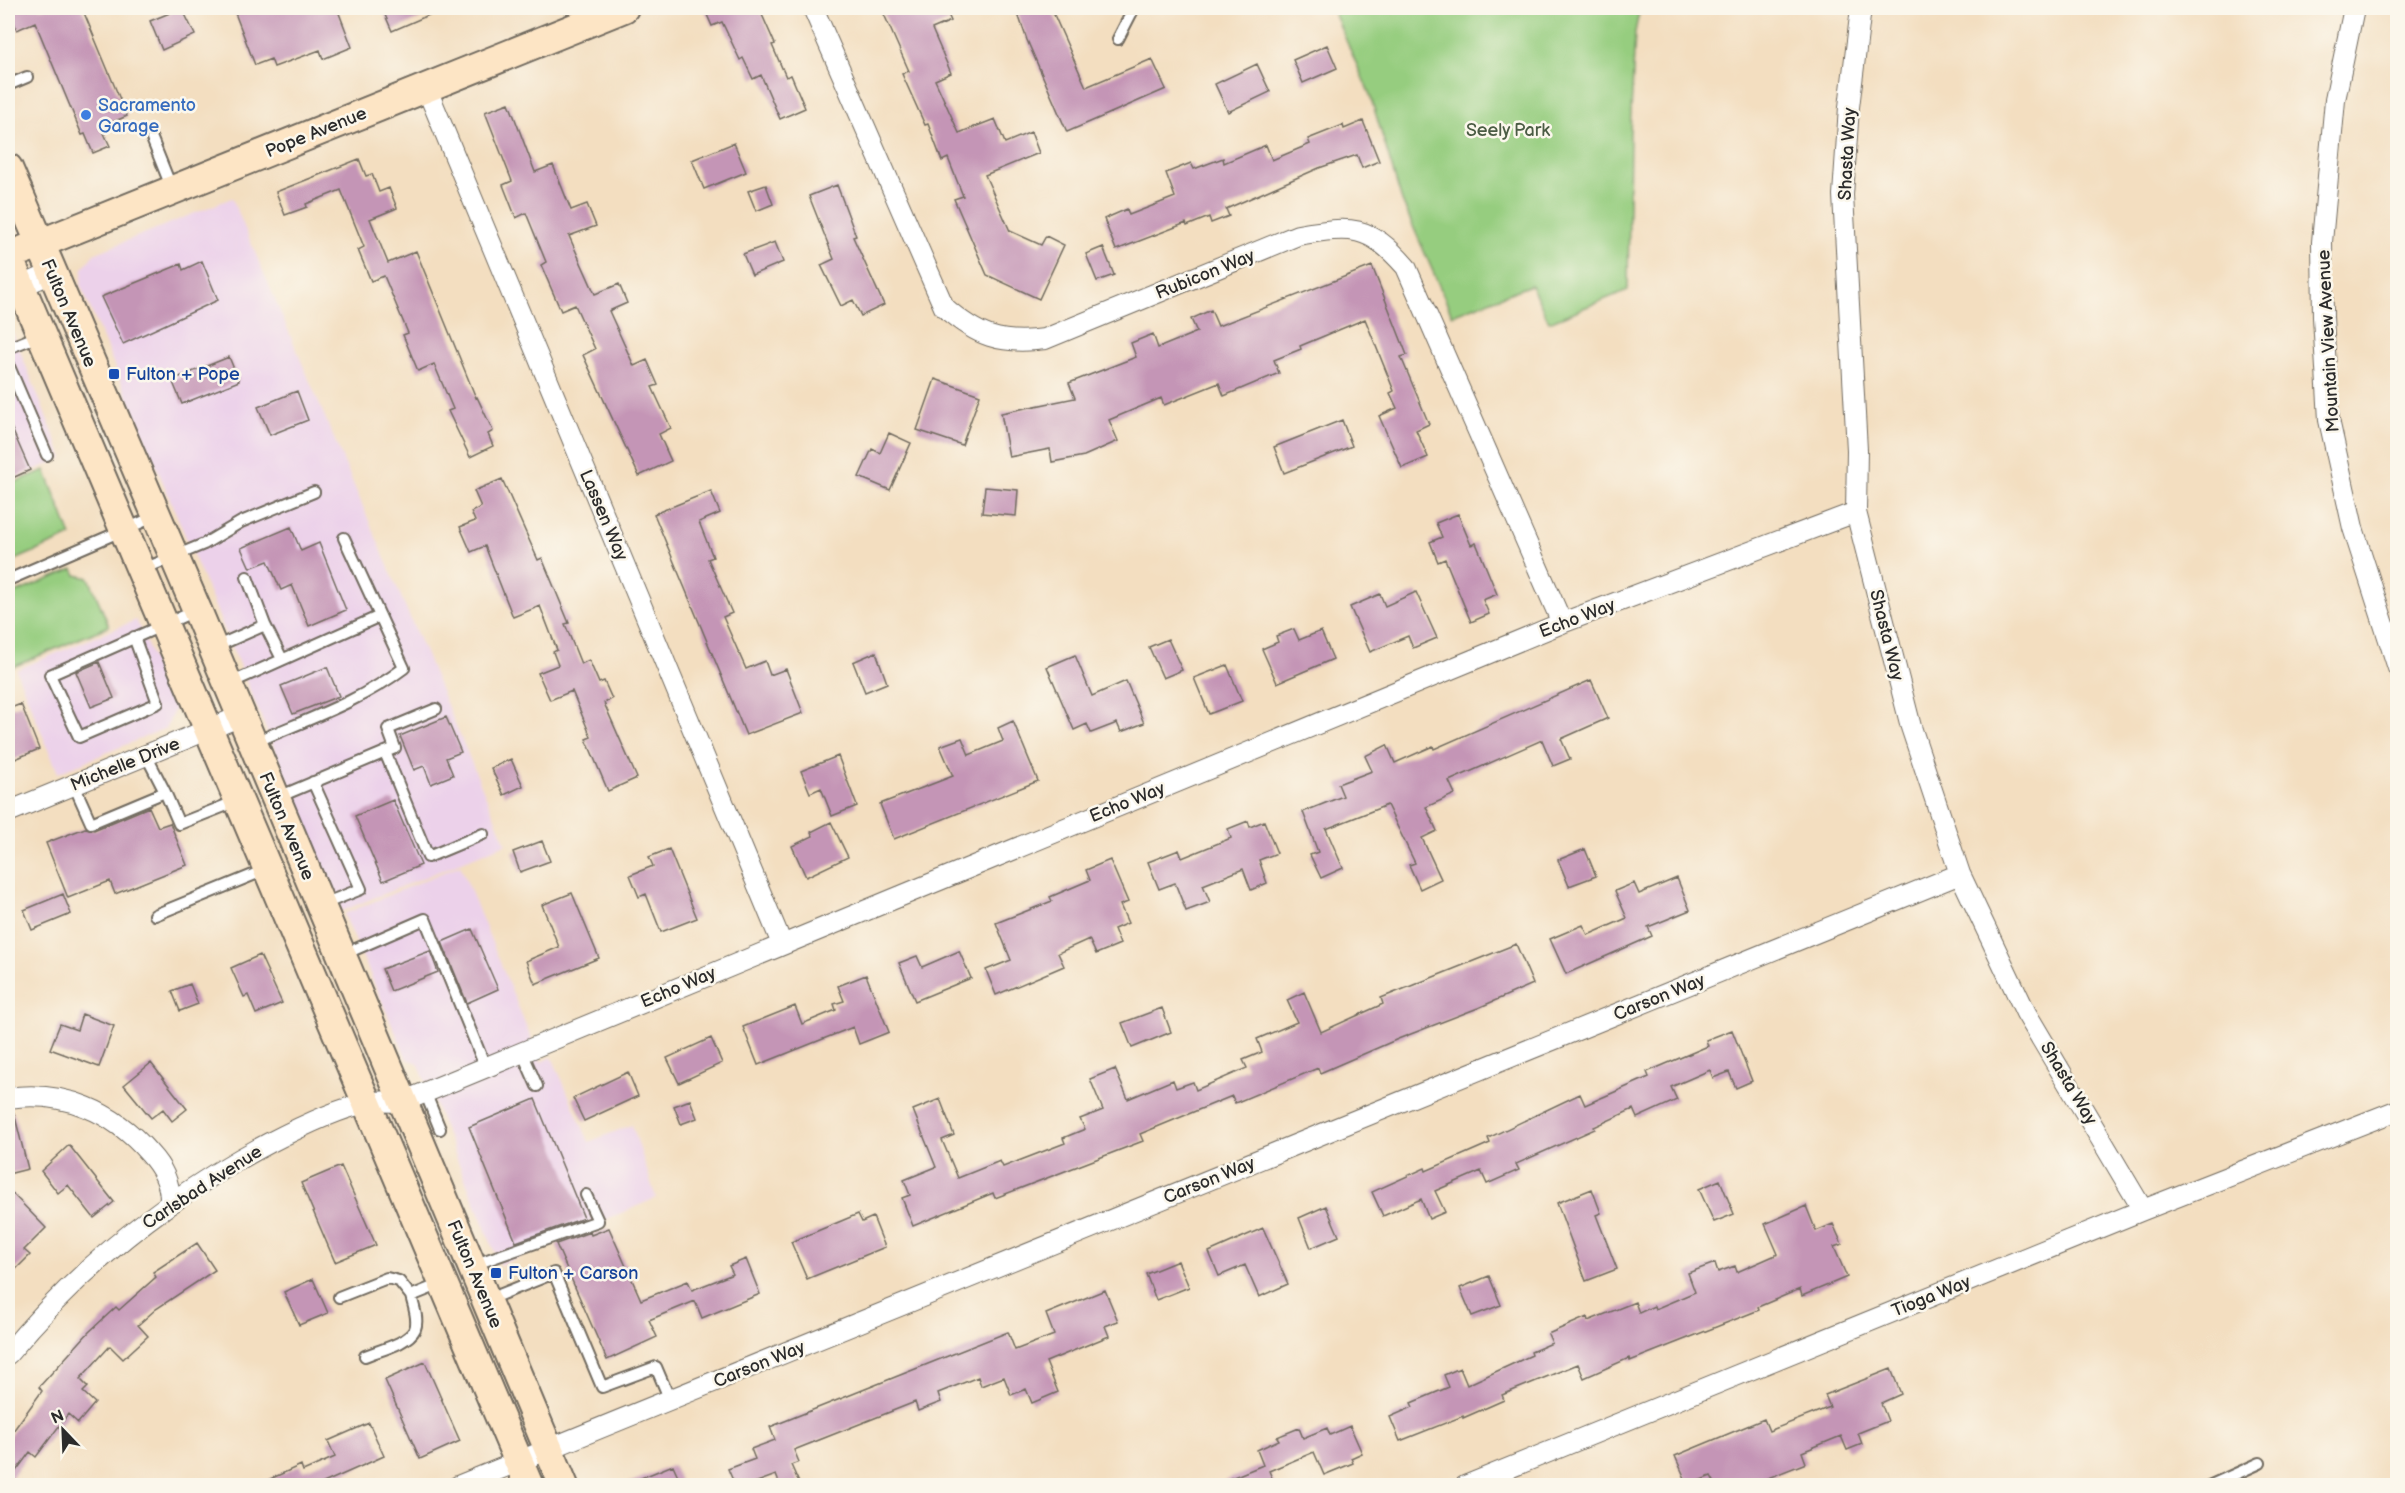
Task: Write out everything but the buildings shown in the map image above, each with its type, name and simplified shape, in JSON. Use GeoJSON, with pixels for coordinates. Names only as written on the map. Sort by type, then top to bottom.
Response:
{"type":"FeatureCollection","features":[{"type":"Feature","properties":{"kind":"main road","name":"Pope Avenue"},"geometry":{"type":"LineString","coordinates":[[8,256],[624,8]]}},
{"type":"Feature","properties":{"kind":"main road","name":"Fulton Avenue"},"geometry":{"type":"LineString","coordinates":[[8,168],[342,956],[414,1097],[472,1266],[564,1485]]}},
{"type":"Feature","properties":{"kind":"main road","name":"Fulton Avenue"},"geometry":{"type":"LineString","coordinates":[[8,256],[14,289],[41,335],[524,1473]]}},
{"type":"Feature","properties":{"kind":"street","name":"Rubicon Way"},"geometry":{"type":"LineString","coordinates":[[813,8],[944,307],[976,332],[1018,342],[1045,339],[1298,236],[1330,230],[1362,231],[1387,245],[1406,267],[1562,623]]}},
{"type":"Feature","properties":{"kind":"street","name":"Shasta Way"},"geometry":{"type":"LineString","coordinates":[[1862,8],[1850,107],[1843,195],[1857,450],[1856,512],[1911,727],[1960,874],[2026,1012],[2143,1210]]}},
{"type":"Feature","properties":{"kind":"street","name":"Mountain View Avenue"},"geometry":{"type":"LineString","coordinates":[[2354,8],[2335,100],[2322,242],[2323,317],[2329,420],[2353,528],[2397,668]]}},
{"type":"Feature","properties":{"kind":"street","name":"Lassen Way"},"geometry":{"type":"LineString","coordinates":[[426,87],[782,944]]}},
{"type":"Feature","properties":{"kind":"street"},"geometry":{"type":"LineString","coordinates":[[14,289],[52,273]]}},
{"type":"Feature","properties":{"kind":"street","name":"Echo Way"},"geometry":{"type":"LineString","coordinates":[[414,1097],[1562,623],[1856,512]]}},
{"type":"Feature","properties":{"kind":"street","name":"Michelle Drive"},"geometry":{"type":"LineString","coordinates":[[8,812],[241,716]]}},
{"type":"Feature","properties":{"kind":"street","name":"Carson Way"},"geometry":{"type":"LineString","coordinates":[[458,1485],[524,1473],[549,1449],[1960,874]]}},
{"type":"Feature","properties":{"kind":"street"},"geometry":{"type":"LineString","coordinates":[[8,1098],[36,1096],[66,1100],[110,1117],[134,1136],[155,1159],[170,1186],[170,1203]]}},
{"type":"Feature","properties":{"kind":"street","name":"Carlsbad Avenue"},"geometry":{"type":"LineString","coordinates":[[8,1354],[60,1296],[94,1264],[170,1203],[220,1170],[292,1131],[366,1102],[414,1097]]}},
{"type":"Feature","properties":{"kind":"street","name":"Tioga Way"},"geometry":{"type":"LineString","coordinates":[[1465,1485],[2143,1210],[2397,1110]]}},
{"type":"Feature","properties":{"kind":"lane"},"geometry":{"type":"LineString","coordinates":[[1118,39],[1134,8]]}},
{"type":"Feature","properties":{"kind":"lane"},"geometry":{"type":"LineString","coordinates":[[8,85],[27,77]]}},
{"type":"Feature","properties":{"kind":"lane"},"geometry":{"type":"LineString","coordinates":[[152,139],[172,190]]}},
{"type":"Feature","properties":{"kind":"lane"},"geometry":{"type":"LineString","coordinates":[[8,348],[41,335]]}},
{"type":"Feature","properties":{"kind":"lane"},"geometry":{"type":"LineString","coordinates":[[8,364],[46,455]]}},
{"type":"Feature","properties":{"kind":"lane"},"geometry":{"type":"LineString","coordinates":[[141,570],[204,544],[241,522],[314,492]]}},
{"type":"Feature","properties":{"kind":"lane"},"geometry":{"type":"LineString","coordinates":[[8,580],[156,516]]}},
{"type":"Feature","properties":{"kind":"lane"},"geometry":{"type":"LineString","coordinates":[[252,743],[357,699],[377,688],[404,668],[344,538]]}},
{"type":"Feature","properties":{"kind":"lane"},"geometry":{"type":"LineString","coordinates":[[247,577],[265,624],[282,659]]}},
{"type":"Feature","properties":{"kind":"lane"},"geometry":{"type":"LineString","coordinates":[[134,637],[158,703],[79,737],[50,675],[134,637],[163,624],[197,610]]}},
{"type":"Feature","properties":{"kind":"lane"},"geometry":{"type":"LineString","coordinates":[[226,685],[380,616]]}},
{"type":"Feature","properties":{"kind":"lane"},"geometry":{"type":"LineString","coordinates":[[212,648],[265,624]]}},
{"type":"Feature","properties":{"kind":"lane"},"geometry":{"type":"LineString","coordinates":[[276,798],[395,748],[388,729],[436,708]]}},
{"type":"Feature","properties":{"kind":"lane"},"geometry":{"type":"LineString","coordinates":[[385,752],[428,857],[483,834]]}},
{"type":"Feature","properties":{"kind":"lane"},"geometry":{"type":"LineString","coordinates":[[146,755],[179,824],[238,800]]}},
{"type":"Feature","properties":{"kind":"lane"},"geometry":{"type":"LineString","coordinates":[[313,782],[361,889],[321,905]]}},
{"type":"Feature","properties":{"kind":"lane"},"geometry":{"type":"LineString","coordinates":[[74,785],[91,823],[165,792]]}},
{"type":"Feature","properties":{"kind":"lane"},"geometry":{"type":"LineString","coordinates":[[155,915],[267,869]]}},
{"type":"Feature","properties":{"kind":"lane"},"geometry":{"type":"LineString","coordinates":[[342,956],[425,919],[485,1066]]}},
{"type":"Feature","properties":{"kind":"lane"},"geometry":{"type":"LineString","coordinates":[[522,1052],[537,1086]]}},
{"type":"Feature","properties":{"kind":"lane"},"geometry":{"type":"LineString","coordinates":[[414,1097],[440,1129]]}},
{"type":"Feature","properties":{"kind":"lane"},"geometry":{"type":"LineString","coordinates":[[472,1266],[598,1221],[586,1195]]}},
{"type":"Feature","properties":{"kind":"lane"},"geometry":{"type":"LineString","coordinates":[[487,1300],[554,1273],[602,1387],[656,1367],[670,1400]]}},
{"type":"Feature","properties":{"kind":"lane"},"geometry":{"type":"LineString","coordinates":[[339,1297],[387,1278],[399,1281],[411,1296],[416,1315],[415,1329],[405,1339],[365,1356]]}},
{"type":"Feature","properties":{"kind":"lane"},"geometry":{"type":"LineString","coordinates":[[411,1296],[443,1283]]}},
{"type":"Feature","properties":{"kind":"lane"},"geometry":{"type":"LineString","coordinates":[[2209,1485],[2260,1463]]}},
{"type":"Feature","properties":{"kind":"shaded area"},"geometry":{"type":"Polygon","coordinates":[[[232,198],[506,844],[342,911],[81,286],[83,268],[94,254],[232,198]]]}},
{"type":"Feature","properties":{"kind":"shaded area"},"geometry":{"type":"Polygon","coordinates":[[[8,321],[63,458],[8,481],[8,321]]]}},
{"type":"Feature","properties":{"kind":"shaded area"},"geometry":{"type":"Polygon","coordinates":[[[136,620],[175,708],[166,728],[58,773],[16,670],[136,620]]]}},
{"type":"Feature","properties":{"kind":"shaded area"},"geometry":{"type":"Polygon","coordinates":[[[460,865],[541,1062],[552,1057],[589,1142],[632,1125],[656,1198],[500,1265],[418,1063],[407,1059],[344,914],[460,865]]]}},
{"type":"Feature","properties":{"kind":"green space","name":"Seely Park"},"geometry":{"type":"Polygon","coordinates":[[[1332,8],[1640,8],[1635,32],[1630,133],[1628,290],[1549,322],[1531,285],[1452,315],[1402,201],[1370,95],[1332,8]]]}},
{"type":"Feature","properties":{"kind":"green space"},"geometry":{"type":"Polygon","coordinates":[[[45,470],[71,536],[8,563],[8,485],[45,470]]]}},
{"type":"Feature","properties":{"kind":"green space"},"geometry":{"type":"Polygon","coordinates":[[[73,569],[76,575],[89,578],[109,626],[8,669],[8,596],[73,569]]]}},
{"type":"Feature","properties":{"kind":"place","name":"Sacramento Garage"},"geometry":{"type":"Point","coordinates":[86,115]}},
{"type":"Feature","properties":{"kind":"place","name":"Fulton + Pope"},"geometry":{"type":"Point","coordinates":[114,374]}},
{"type":"Feature","properties":{"kind":"place","name":"Fulton + Carson"},"geometry":{"type":"Point","coordinates":[496,1273]}}]}
